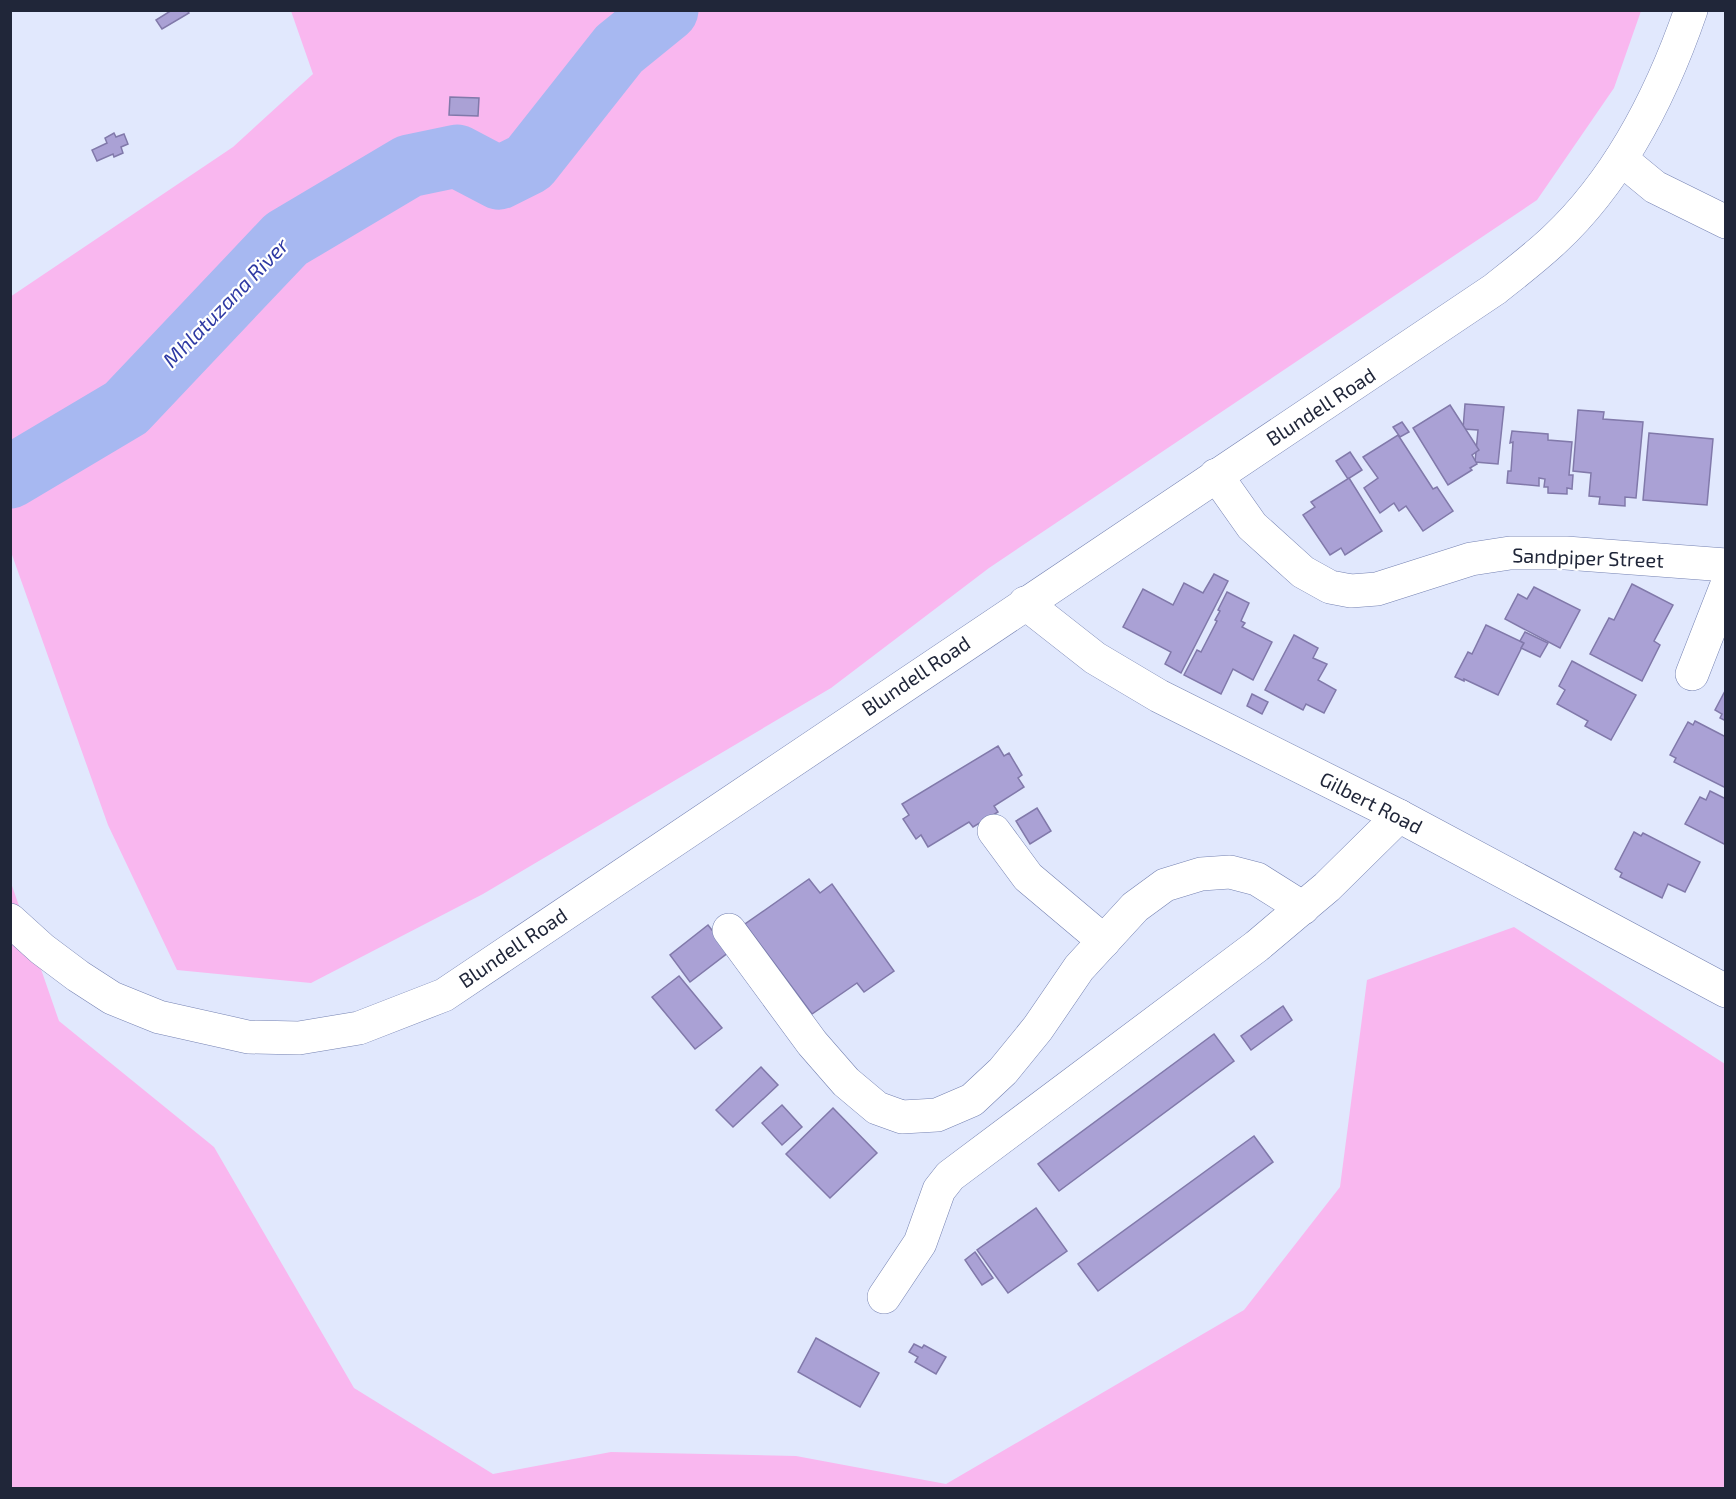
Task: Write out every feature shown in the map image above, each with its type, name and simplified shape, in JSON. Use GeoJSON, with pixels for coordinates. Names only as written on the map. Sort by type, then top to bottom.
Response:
{"type":"FeatureCollection","features":[{"type":"Feature","properties":{"kind":"street","name":"Blundell Road"},"geometry":{"type":"LineString","coordinates":[[10,920],[42,949],[112,998],[159,1017],[248,1037],[299,1038],[358,1028],[444,995],[1495,289],[1555,239],[1599,190],[1621,159],[1652,105],[1691,10]]}},
{"type":"Feature","properties":{"kind":"street"},"geometry":{"type":"LineString","coordinates":[[1621,159],[1655,187],[1725,222]]}},
{"type":"Feature","properties":{"kind":"street","name":"Sandpiper Street"},"geometry":{"type":"LineString","coordinates":[[1216,475],[1252,526],[1303,572],[1330,586],[1351,591],[1377,589],[1471,559],[1510,553],[1566,553],[1725,565]]}},
{"type":"Feature","properties":{"kind":"street"},"geometry":{"type":"LineString","coordinates":[[1692,675],[1725,587]]}},
{"type":"Feature","properties":{"kind":"street","name":"Gilbert Road"},"geometry":{"type":"LineString","coordinates":[[1025,603],[1095,658],[1159,696],[1398,816],[1725,991]]}},
{"type":"Feature","properties":{"kind":"street"},"geometry":{"type":"LineString","coordinates":[[884,1297],[920,1243],[939,1190],[950,1176],[1247,953],[1303,908],[1398,816]]}},
{"type":"Feature","properties":{"kind":"street"},"geometry":{"type":"LineString","coordinates":[[994,831],[1028,876],[1104,941]]}},
{"type":"Feature","properties":{"kind":"street"},"geometry":{"type":"LineString","coordinates":[[729,930],[812,1043],[846,1082],[877,1108],[902,1117],[937,1115],[972,1100],[1003,1071],[1038,1028],[1079,968],[1135,907],[1165,885],[1201,874],[1230,872],[1257,879],[1303,908]]}},
{"type":"Feature","properties":{"kind":"shaded area"},"geometry":{"type":"Polygon","coordinates":[[[291,11],[1641,11],[1614,88],[1537,200],[989,568],[831,688],[483,894],[311,983],[177,970],[108,825],[11,552],[10,297],[233,147],[313,74],[291,11]]]}},
{"type":"Feature","properties":{"kind":"shaded area"},"geometry":{"type":"Polygon","coordinates":[[[10,880],[59,1021],[214,1147],[354,1388],[493,1474],[611,1452],[796,1456],[946,1484],[1244,1310],[1340,1187],[1367,980],[1514,927],[1725,1064],[1725,1488],[11,1488],[10,880]]]}},
{"type":"Feature","properties":{"kind":"building"},"geometry":{"type":"Polygon","coordinates":[[[172,10],[187,10],[189,13],[162,29],[156,20],[172,10]]]}},
{"type":"Feature","properties":{"kind":"building"},"geometry":{"type":"Polygon","coordinates":[[[450,97],[479,98],[478,116],[449,115],[450,97]]]}},
{"type":"Feature","properties":{"kind":"building"},"geometry":{"type":"Polygon","coordinates":[[[114,133],[116,137],[124,134],[128,144],[121,147],[123,153],[114,157],[113,154],[97,161],[92,150],[107,143],[105,138],[114,133]]]}},
{"type":"Feature","properties":{"kind":"building"},"geometry":{"type":"Polygon","coordinates":[[[1465,404],[1504,407],[1498,464],[1475,462],[1478,430],[1463,429],[1465,404]]]}},
{"type":"Feature","properties":{"kind":"building"},"geometry":{"type":"Polygon","coordinates":[[[1450,405],[1479,450],[1472,455],[1477,464],[1470,468],[1472,470],[1448,485],[1413,428],[1450,405]]]}},
{"type":"Feature","properties":{"kind":"building"},"geometry":{"type":"Polygon","coordinates":[[[1578,410],[1604,412],[1603,419],[1643,422],[1636,498],[1625,497],[1625,506],[1599,504],[1600,497],[1589,496],[1591,473],[1573,471],[1578,410]]]}},
{"type":"Feature","properties":{"kind":"building"},"geometry":{"type":"Polygon","coordinates":[[[1402,422],[1409,432],[1400,437],[1393,427],[1402,422]]]}},
{"type":"Feature","properties":{"kind":"building"},"geometry":{"type":"Polygon","coordinates":[[[1512,431],[1548,434],[1548,440],[1572,442],[1569,475],[1573,475],[1572,489],[1567,488],[1567,494],[1548,493],[1548,487],[1544,487],[1545,479],[1539,478],[1539,486],[1507,483],[1508,471],[1511,471],[1512,431]]]}},
{"type":"Feature","properties":{"kind":"building"},"geometry":{"type":"Polygon","coordinates":[[[1649,433],[1713,439],[1707,505],[1643,500],[1649,433]]]}},
{"type":"Feature","properties":{"kind":"building"},"geometry":{"type":"Polygon","coordinates":[[[1398,435],[1433,489],[1437,487],[1453,511],[1423,531],[1406,506],[1399,511],[1394,503],[1380,513],[1364,488],[1378,478],[1363,457],[1398,435]]]}},
{"type":"Feature","properties":{"kind":"building"},"geometry":{"type":"Polygon","coordinates":[[[1350,452],[1362,470],[1348,479],[1336,461],[1350,452]]]}},
{"type":"Feature","properties":{"kind":"building"},"geometry":{"type":"Polygon","coordinates":[[[1349,478],[1382,531],[1345,555],[1341,548],[1330,555],[1303,515],[1315,507],[1311,502],[1349,478]]]}},
{"type":"Feature","properties":{"kind":"building"},"geometry":{"type":"Polygon","coordinates":[[[1214,574],[1228,581],[1181,673],[1165,664],[1171,652],[1123,627],[1143,589],[1173,605],[1184,583],[1203,593],[1214,574]]]}},
{"type":"Feature","properties":{"kind":"building"},"geometry":{"type":"Polygon","coordinates":[[[1632,584],[1673,605],[1654,641],[1660,645],[1642,681],[1590,654],[1609,618],[1614,620],[1632,584]]]}},
{"type":"Feature","properties":{"kind":"building"},"geometry":{"type":"Polygon","coordinates":[[[1534,587],[1580,610],[1560,648],[1505,619],[1518,594],[1527,599],[1534,587]]]}},
{"type":"Feature","properties":{"kind":"building"},"geometry":{"type":"Polygon","coordinates":[[[1227,592],[1249,603],[1241,621],[1245,623],[1242,627],[1272,642],[1253,680],[1233,669],[1221,694],[1184,675],[1197,650],[1201,652],[1217,621],[1215,620],[1220,611],[1218,610],[1227,592]]]}},
{"type":"Feature","properties":{"kind":"building"},"geometry":{"type":"Polygon","coordinates":[[[1486,625],[1524,643],[1498,695],[1455,677],[1468,652],[1472,654],[1486,625]]]}},
{"type":"Feature","properties":{"kind":"building"},"geometry":{"type":"Polygon","coordinates":[[[1525,632],[1548,643],[1540,657],[1521,648],[1524,643],[1520,641],[1525,632]]]}},
{"type":"Feature","properties":{"kind":"building"},"geometry":{"type":"Polygon","coordinates":[[[1294,635],[1318,648],[1313,658],[1327,664],[1318,680],[1336,690],[1324,713],[1306,704],[1303,710],[1265,690],[1294,635]]]}},
{"type":"Feature","properties":{"kind":"building"},"geometry":{"type":"Polygon","coordinates":[[[1572,661],[1636,695],[1611,740],[1585,726],[1588,721],[1557,704],[1565,690],[1559,686],[1572,661]]]}},
{"type":"Feature","properties":{"kind":"building"},"geometry":{"type":"Polygon","coordinates":[[[1726,689],[1726,721],[1720,718],[1722,714],[1715,710],[1726,689]]]}},
{"type":"Feature","properties":{"kind":"building"},"geometry":{"type":"Polygon","coordinates":[[[1252,694],[1268,702],[1262,714],[1247,706],[1252,694]]]}},
{"type":"Feature","properties":{"kind":"building"},"geometry":{"type":"Polygon","coordinates":[[[1695,721],[1726,737],[1726,788],[1674,762],[1676,758],[1670,755],[1688,722],[1693,725],[1695,721]]]}},
{"type":"Feature","properties":{"kind":"building"},"geometry":{"type":"Polygon","coordinates":[[[998,746],[1004,756],[1009,753],[1022,775],[1018,778],[1024,787],[994,806],[998,812],[973,827],[969,822],[928,847],[921,835],[916,839],[903,819],[909,815],[902,804],[998,746]]]}},
{"type":"Feature","properties":{"kind":"building"},"geometry":{"type":"Polygon","coordinates":[[[1710,791],[1726,799],[1726,845],[1685,824],[1700,797],[1706,800],[1710,791]]]}},
{"type":"Feature","properties":{"kind":"building"},"geometry":{"type":"Polygon","coordinates":[[[1037,808],[1051,831],[1030,844],[1016,821],[1037,808]]]}},
{"type":"Feature","properties":{"kind":"building"},"geometry":{"type":"Polygon","coordinates":[[[1634,832],[1641,836],[1643,833],[1700,862],[1685,892],[1668,884],[1662,898],[1620,877],[1622,873],[1615,869],[1634,832]]]}},
{"type":"Feature","properties":{"kind":"building"},"geometry":{"type":"Polygon","coordinates":[[[809,879],[820,893],[832,884],[894,971],[864,992],[857,983],[812,1014],[745,924],[809,879]]]}},
{"type":"Feature","properties":{"kind":"building"},"geometry":{"type":"Polygon","coordinates":[[[708,925],[729,952],[690,982],[670,955],[708,925]]]}},
{"type":"Feature","properties":{"kind":"building"},"geometry":{"type":"Polygon","coordinates":[[[679,976],[722,1028],[695,1049],[652,997],[679,976]]]}},
{"type":"Feature","properties":{"kind":"building"},"geometry":{"type":"Polygon","coordinates":[[[1283,1006],[1292,1020],[1251,1050],[1241,1036],[1283,1006]]]}},
{"type":"Feature","properties":{"kind":"building"},"geometry":{"type":"Polygon","coordinates":[[[1214,1034],[1234,1061],[1059,1191],[1038,1164],[1214,1034]]]}},
{"type":"Feature","properties":{"kind":"building"},"geometry":{"type":"Polygon","coordinates":[[[761,1067],[778,1085],[733,1127],[716,1110],[761,1067]]]}},
{"type":"Feature","properties":{"kind":"building"},"geometry":{"type":"Polygon","coordinates":[[[782,1105],[802,1127],[782,1145],[762,1123],[782,1105]]]}},
{"type":"Feature","properties":{"kind":"building"},"geometry":{"type":"Polygon","coordinates":[[[833,1108],[877,1153],[830,1198],[786,1154],[833,1108]]]}},
{"type":"Feature","properties":{"kind":"building"},"geometry":{"type":"Polygon","coordinates":[[[1254,1136],[1273,1162],[1098,1291],[1078,1264],[1254,1136]]]}},
{"type":"Feature","properties":{"kind":"building"},"geometry":{"type":"Polygon","coordinates":[[[1036,1208],[1067,1251],[1008,1293],[977,1250],[1036,1208]]]}},
{"type":"Feature","properties":{"kind":"building"},"geometry":{"type":"Polygon","coordinates":[[[975,1252],[993,1278],[982,1285],[965,1260],[975,1252]]]}},
{"type":"Feature","properties":{"kind":"building"},"geometry":{"type":"Polygon","coordinates":[[[816,1338],[879,1373],[860,1407],[798,1372],[816,1338]]]}},
{"type":"Feature","properties":{"kind":"building"},"geometry":{"type":"Polygon","coordinates":[[[914,1344],[922,1348],[924,1345],[946,1357],[936,1374],[915,1362],[918,1357],[909,1352],[914,1344]]]}},
{"type":"Feature","properties":{"kind":"waterway","name":"Mhlatuzana River"},"geometry":{"type":"LineString","coordinates":[[10,477],[126,408],[286,239],[409,166],[457,156],[499,178],[529,163],[619,49],[667,10]]}}]}
